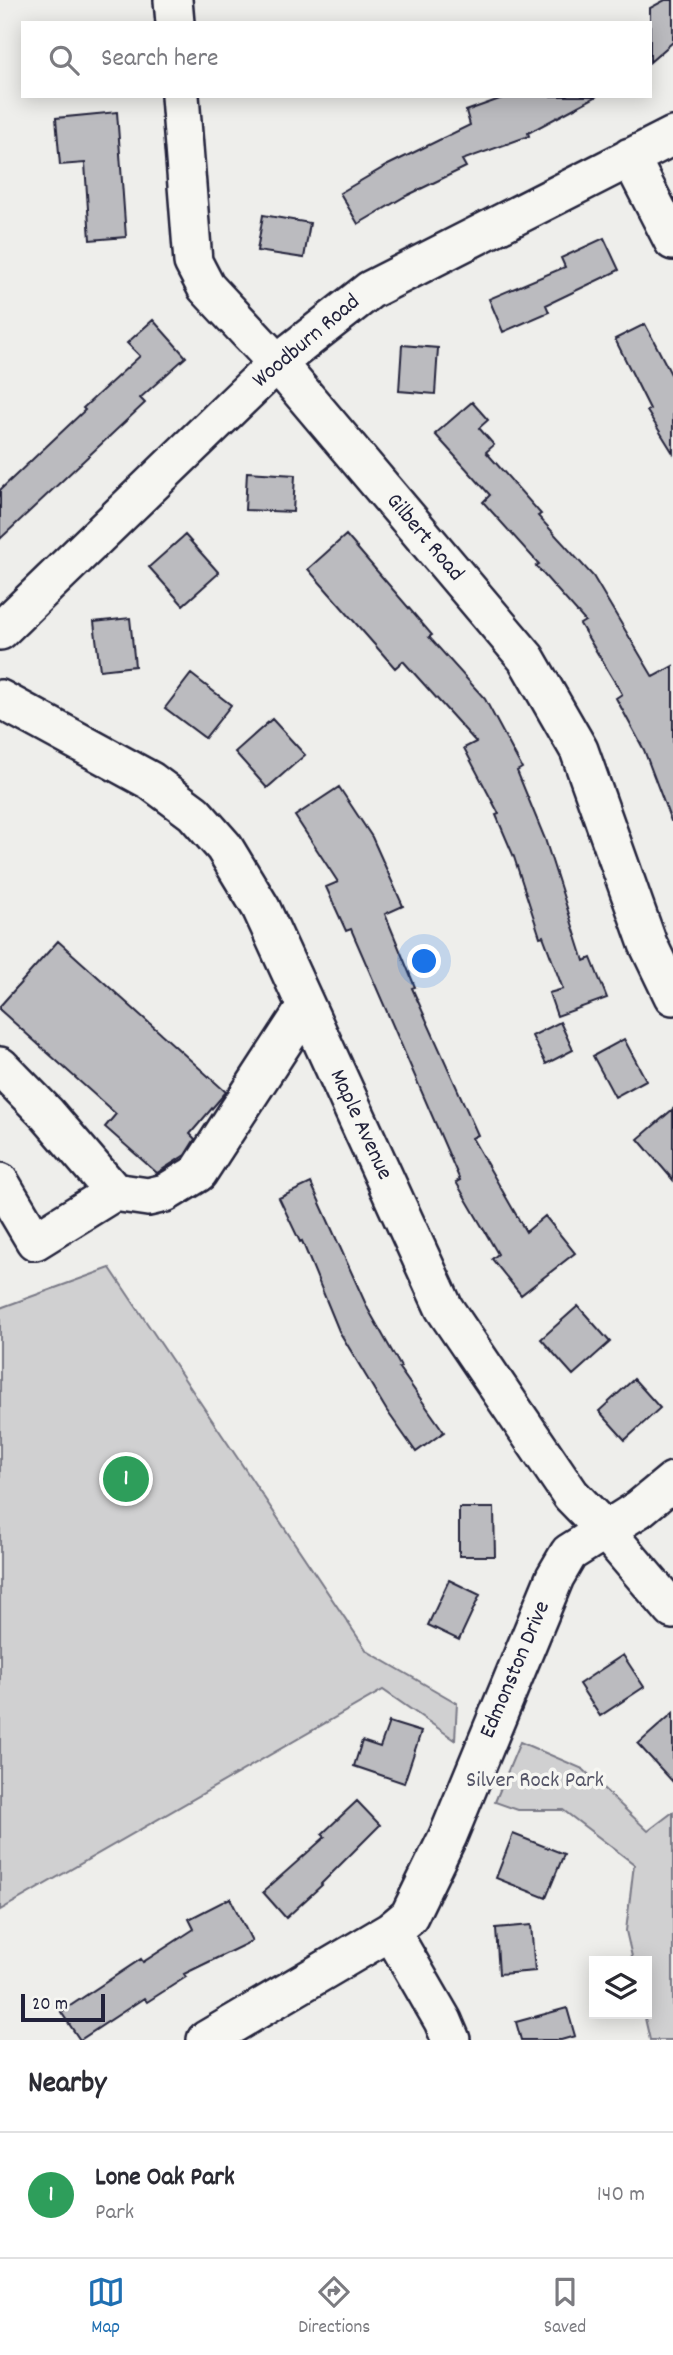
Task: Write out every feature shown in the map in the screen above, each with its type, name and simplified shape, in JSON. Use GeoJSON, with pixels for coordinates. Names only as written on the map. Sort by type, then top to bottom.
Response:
{"type":"FeatureCollection","features":[{"type":"Feature","properties":{"kind":"street"},"geometry":{"type":"LineString","coordinates":[[173,0],[175,21]]}},
{"type":"Feature","properties":{"kind":"street","name":"Gilbert Road"},"geometry":{"type":"LineString","coordinates":[[180,98],[192,262],[206,287],[277,363],[526,658],[579,750],[648,944],[673,996]]}},
{"type":"Feature","properties":{"kind":"street","name":"Woodburn Road"},"geometry":{"type":"LineString","coordinates":[[0,631],[277,363],[370,290],[673,136]]}},
{"type":"Feature","properties":{"kind":"street"},"geometry":{"type":"LineString","coordinates":[[630,157],[673,241]]}},
{"type":"Feature","properties":{"kind":"street","name":"Maple Avenue"},"geometry":{"type":"LineString","coordinates":[[0,699],[150,781],[194,813],[224,847],[261,908],[444,1308],[571,1495],[604,1529],[673,1610]]}},
{"type":"Feature","properties":{"kind":"street"},"geometry":{"type":"LineString","coordinates":[[0,1182],[35,1241],[114,1192],[148,1197],[165,1193],[198,1173],[306,1007]]}},
{"type":"Feature","properties":{"kind":"street"},"geometry":{"type":"LineString","coordinates":[[0,1066],[47,1114],[114,1192]]}},
{"type":"Feature","properties":{"kind":"street","name":"Edmonston Drive"},"geometry":{"type":"LineString","coordinates":[[206,2040],[391,1931],[409,1916],[448,1836],[555,1577],[569,1553],[639,1509],[673,1481]]}},
{"type":"Feature","properties":{"kind":"street"},"geometry":{"type":"LineString","coordinates":[[391,1931],[443,2021],[451,2040]]}},
{"type":"Feature","properties":{"kind":"green space"},"geometry":{"type":"Polygon","coordinates":[[[110,1268],[367,1651],[457,1703],[455,1740],[383,1690],[0,1910],[0,1308],[110,1268]]]}},
{"type":"Feature","properties":{"kind":"green space","name":"Silver Rock Park"},"geometry":{"type":"Polygon","coordinates":[[[520,1742],[583,1769],[648,1831],[673,1812],[673,2040],[650,2040],[645,2019],[652,2019],[652,1956],[632,1956],[626,1931],[634,1864],[563,1810],[518,1810],[495,1802],[520,1742]]]}},
{"type":"Feature","properties":{"kind":"building"},"geometry":{"type":"Polygon","coordinates":[[[665,0],[673,0],[673,42],[652,60],[652,21],[650,8],[665,0]]]}},
{"type":"Feature","properties":{"kind":"building"},"geometry":{"type":"Polygon","coordinates":[[[502,98],[593,98],[528,133],[529,136],[462,160],[466,167],[404,197],[358,224],[340,193],[386,166],[470,125],[466,111],[502,98]]]}},
{"type":"Feature","properties":{"kind":"building"},"geometry":{"type":"Polygon","coordinates":[[[117,112],[126,237],[90,240],[85,163],[60,165],[56,118],[117,112]]]}},
{"type":"Feature","properties":{"kind":"building"},"geometry":{"type":"Polygon","coordinates":[[[263,215],[310,223],[304,258],[257,251],[263,215]]]}},
{"type":"Feature","properties":{"kind":"building"},"geometry":{"type":"Polygon","coordinates":[[[604,238],[619,270],[546,305],[549,312],[503,332],[489,299],[565,267],[561,258],[604,238]]]}},
{"type":"Feature","properties":{"kind":"building"},"geometry":{"type":"Polygon","coordinates":[[[153,320],[186,357],[140,398],[145,403],[0,539],[0,490],[140,356],[127,343],[153,320]]]}},
{"type":"Feature","properties":{"kind":"building"},"geometry":{"type":"Polygon","coordinates":[[[645,324],[673,378],[673,453],[647,411],[650,409],[615,339],[645,324]]]}},
{"type":"Feature","properties":{"kind":"building"},"geometry":{"type":"Polygon","coordinates":[[[402,345],[438,348],[435,394],[399,391],[402,345]]]}},
{"type":"Feature","properties":{"kind":"building"},"geometry":{"type":"Polygon","coordinates":[[[472,402],[488,420],[479,428],[494,445],[486,452],[541,514],[538,516],[593,576],[653,677],[673,666],[673,821],[644,750],[616,698],[622,694],[580,624],[585,621],[536,566],[539,564],[483,502],[490,495],[435,434],[472,402]]]}},
{"type":"Feature","properties":{"kind":"building"},"geometry":{"type":"Polygon","coordinates":[[[247,472],[295,475],[293,512],[245,510],[247,472]]]}},
{"type":"Feature","properties":{"kind":"building"},"geometry":{"type":"Polygon","coordinates":[[[185,535],[219,573],[183,605],[149,567],[185,535]]]}},
{"type":"Feature","properties":{"kind":"building"},"geometry":{"type":"Polygon","coordinates":[[[346,535],[432,635],[429,637],[485,699],[522,768],[517,771],[545,839],[584,961],[591,958],[607,998],[557,1016],[549,993],[563,989],[543,936],[540,937],[514,857],[496,815],[499,814],[464,748],[476,742],[403,661],[395,668],[308,569],[346,535]]]}},
{"type":"Feature","properties":{"kind":"building"},"geometry":{"type":"Polygon","coordinates":[[[130,618],[135,666],[100,670],[94,622],[130,618]]]}},
{"type":"Feature","properties":{"kind":"building"},"geometry":{"type":"Polygon","coordinates":[[[191,674],[231,705],[205,738],[165,708],[191,674]]]}},
{"type":"Feature","properties":{"kind":"building"},"geometry":{"type":"Polygon","coordinates":[[[272,719],[305,755],[267,788],[235,752],[272,719]]]}},
{"type":"Feature","properties":{"kind":"building"},"geometry":{"type":"Polygon","coordinates":[[[339,787],[372,837],[403,906],[385,914],[415,987],[412,988],[478,1135],[472,1138],[526,1232],[545,1216],[575,1253],[521,1295],[492,1259],[498,1254],[456,1182],[460,1180],[351,929],[346,931],[326,887],[338,882],[295,816],[339,787]]]}},
{"type":"Feature","properties":{"kind":"building"},"geometry":{"type":"Polygon","coordinates":[[[58,941],[226,1092],[190,1134],[195,1139],[185,1155],[157,1173],[105,1127],[116,1114],[0,1010],[0,1006],[58,941]]]}},
{"type":"Feature","properties":{"kind":"building"},"geometry":{"type":"Polygon","coordinates":[[[560,1022],[573,1050],[546,1064],[532,1036],[560,1022]]]}},
{"type":"Feature","properties":{"kind":"building"},"geometry":{"type":"Polygon","coordinates":[[[624,1039],[646,1080],[615,1097],[593,1056],[624,1039]]]}},
{"type":"Feature","properties":{"kind":"building"},"geometry":{"type":"Polygon","coordinates":[[[673,1109],[673,1180],[638,1139],[673,1109]]]}},
{"type":"Feature","properties":{"kind":"building"},"geometry":{"type":"Polygon","coordinates":[[[311,1183],[368,1309],[401,1367],[399,1368],[444,1432],[416,1452],[387,1411],[339,1331],[302,1241],[300,1242],[279,1198],[311,1183]]]}},
{"type":"Feature","properties":{"kind":"building"},"geometry":{"type":"Polygon","coordinates":[[[578,1306],[610,1342],[573,1375],[541,1339],[578,1306]]]}},
{"type":"Feature","properties":{"kind":"building"},"geometry":{"type":"Polygon","coordinates":[[[634,1379],[660,1408],[625,1440],[599,1411],[634,1379]]]}},
{"type":"Feature","properties":{"kind":"building"},"geometry":{"type":"Polygon","coordinates":[[[459,1508],[494,1508],[495,1556],[459,1556],[459,1508]]]}},
{"type":"Feature","properties":{"kind":"building"},"geometry":{"type":"Polygon","coordinates":[[[449,1580],[480,1595],[459,1640],[428,1625],[449,1580]]]}},
{"type":"Feature","properties":{"kind":"building"},"geometry":{"type":"Polygon","coordinates":[[[623,1655],[644,1687],[600,1716],[579,1684],[623,1655]]]}},
{"type":"Feature","properties":{"kind":"building"},"geometry":{"type":"Polygon","coordinates":[[[673,1713],[673,1782],[638,1744],[673,1713]]]}},
{"type":"Feature","properties":{"kind":"building"},"geometry":{"type":"Polygon","coordinates":[[[389,1722],[421,1732],[404,1783],[354,1766],[362,1741],[380,1747],[389,1722]]]}},
{"type":"Feature","properties":{"kind":"building"},"geometry":{"type":"Polygon","coordinates":[[[357,1801],[380,1825],[286,1918],[263,1892],[325,1837],[322,1834],[357,1801]]]}},
{"type":"Feature","properties":{"kind":"building"},"geometry":{"type":"Polygon","coordinates":[[[513,1834],[564,1854],[546,1898],[496,1878],[513,1834]]]}},
{"type":"Feature","properties":{"kind":"building"},"geometry":{"type":"Polygon","coordinates":[[[230,1898],[252,1941],[184,1974],[186,1977],[147,2002],[144,1998],[80,2040],[61,2012],[141,1959],[143,1962],[194,1929],[189,1919],[230,1898]]]}},
{"type":"Feature","properties":{"kind":"building"},"geometry":{"type":"Polygon","coordinates":[[[531,1925],[535,1971],[499,1974],[496,1928],[531,1925]]]}},
{"type":"Feature","properties":{"kind":"building"},"geometry":{"type":"Polygon","coordinates":[[[567,2008],[575,2036],[561,2040],[521,2040],[516,2022],[567,2008]]]}},
{"type":"Feature","properties":{"kind":"place","name":"Lone Oak Park"},"geometry":{"type":"Point","coordinates":[126,1479]}}]}
